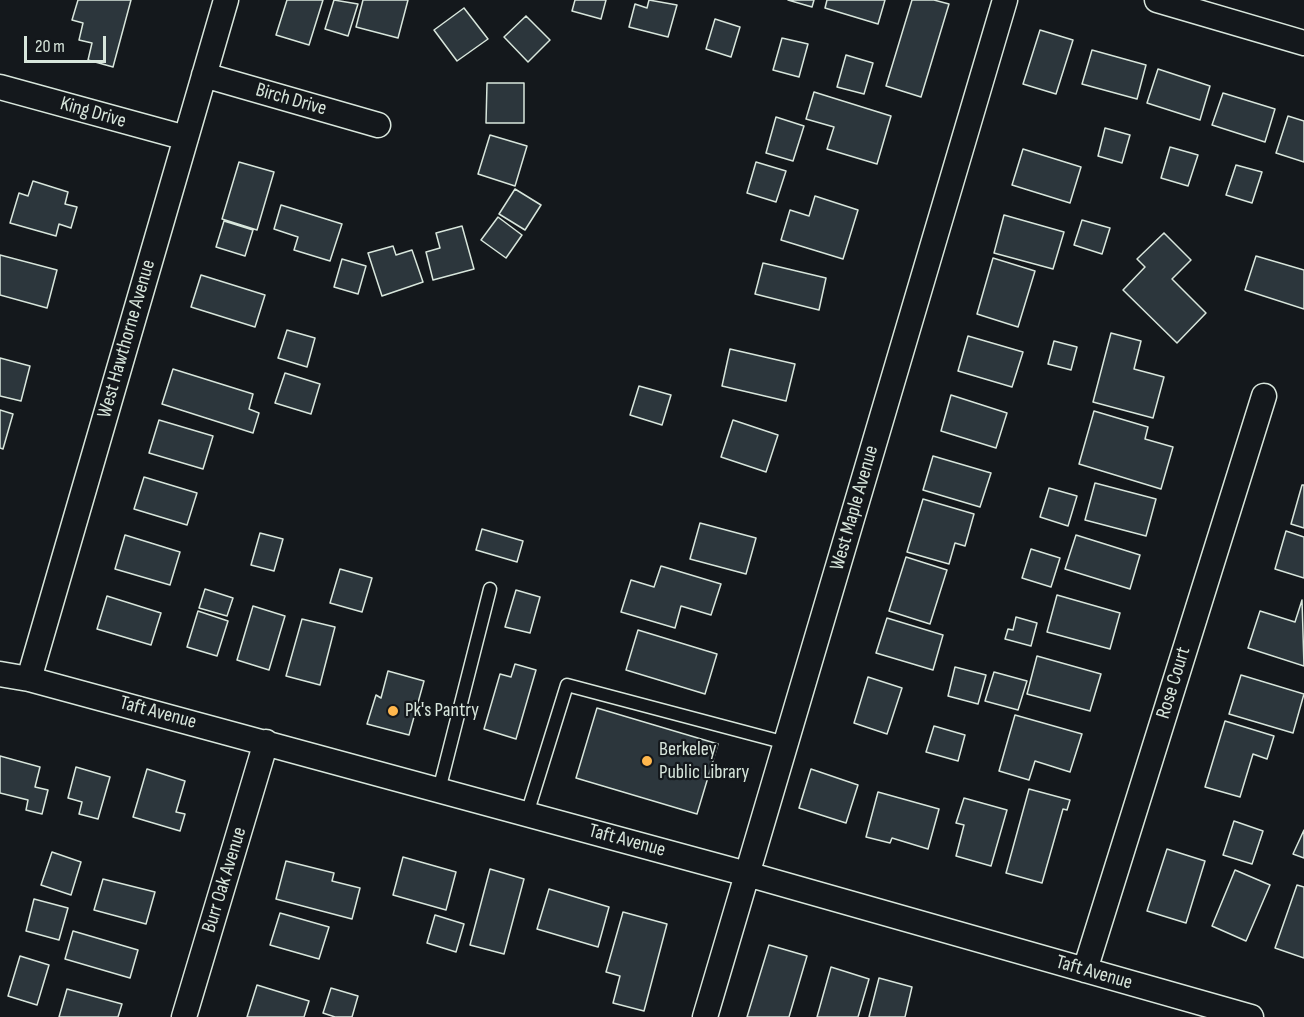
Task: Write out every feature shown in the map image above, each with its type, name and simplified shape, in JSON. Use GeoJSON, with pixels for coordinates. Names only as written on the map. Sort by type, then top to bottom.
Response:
{"type":"FeatureCollection","features":[{"type":"Feature","properties":{"kind":"street","name":"West Hawthorne Avenue"},"geometry":{"type":"LineString","coordinates":[[29,679],[226,0]]}},
{"type":"Feature","properties":{"kind":"street","name":"West Maple Avenue"},"geometry":{"type":"LineString","coordinates":[[705,1017],[1005,0]]}},
{"type":"Feature","properties":{"kind":"street"},"geometry":{"type":"LineString","coordinates":[[1157,0],[1304,43]]}},
{"type":"Feature","properties":{"kind":"street","name":"Birch Drive"},"geometry":{"type":"LineString","coordinates":[[204,75],[378,125]]}},
{"type":"Feature","properties":{"kind":"street","name":"King Drive"},"geometry":{"type":"LineString","coordinates":[[0,87],[186,138]]}},
{"type":"Feature","properties":{"kind":"street","name":"Rose Court"},"geometry":{"type":"LineString","coordinates":[[1085,970],[1264,396]]}},
{"type":"Feature","properties":{"kind":"street","name":"Taft Avenue"},"geometry":{"type":"LineString","coordinates":[[0,674],[29,679],[266,742],[747,874],[1085,970],[1204,1011],[1251,1017]]}},
{"type":"Feature","properties":{"kind":"street","name":"Burr Oak Avenue"},"geometry":{"type":"LineString","coordinates":[[184,1017],[266,742]]}},
{"type":"Feature","properties":{"kind":"lane"},"geometry":{"type":"LineString","coordinates":[[439,790],[490,589]]}},
{"type":"Feature","properties":{"kind":"lane"},"geometry":{"type":"LineString","coordinates":[[527,814],[567,686],[786,743]]}},
{"type":"Feature","properties":{"kind":"building"},"geometry":{"type":"Polygon","coordinates":[[[78,0],[131,0],[113,67],[88,60],[92,43],[79,40],[83,23],[72,20],[78,0]]]}},
{"type":"Feature","properties":{"kind":"building"},"geometry":{"type":"Polygon","coordinates":[[[287,0],[323,0],[309,45],[276,35],[287,0]]]}},
{"type":"Feature","properties":{"kind":"building"},"geometry":{"type":"Polygon","coordinates":[[[334,0],[358,4],[348,36],[325,29],[334,0]]]}},
{"type":"Feature","properties":{"kind":"building"},"geometry":{"type":"Polygon","coordinates":[[[363,0],[408,0],[398,38],[356,27],[363,0]]]}},
{"type":"Feature","properties":{"kind":"building"},"geometry":{"type":"Polygon","coordinates":[[[575,0],[606,0],[601,19],[572,11],[575,0]]]}},
{"type":"Feature","properties":{"kind":"building"},"geometry":{"type":"Polygon","coordinates":[[[649,0],[677,5],[668,37],[629,27],[635,4],[647,8],[649,0]]]}},
{"type":"Feature","properties":{"kind":"building"},"geometry":{"type":"Polygon","coordinates":[[[788,0],[814,0],[812,7],[788,0]]]}},
{"type":"Feature","properties":{"kind":"building"},"geometry":{"type":"Polygon","coordinates":[[[827,0],[885,0],[878,24],[825,8],[827,0]]]}},
{"type":"Feature","properties":{"kind":"building"},"geometry":{"type":"Polygon","coordinates":[[[912,0],[934,0],[949,4],[921,97],[886,86],[912,0]]]}},
{"type":"Feature","properties":{"kind":"building"},"geometry":{"type":"Polygon","coordinates":[[[464,8],[488,39],[457,61],[434,30],[464,8]]]}},
{"type":"Feature","properties":{"kind":"building"},"geometry":{"type":"Polygon","coordinates":[[[526,16],[550,40],[528,62],[504,37],[526,16]]]}},
{"type":"Feature","properties":{"kind":"building"},"geometry":{"type":"Polygon","coordinates":[[[715,19],[740,27],[731,57],[706,49],[715,19]]]}},
{"type":"Feature","properties":{"kind":"building"},"geometry":{"type":"Polygon","coordinates":[[[1040,30],[1073,40],[1056,94],[1023,84],[1040,30]]]}},
{"type":"Feature","properties":{"kind":"building"},"geometry":{"type":"Polygon","coordinates":[[[782,38],[808,44],[799,77],[773,70],[782,38]]]}},
{"type":"Feature","properties":{"kind":"building"},"geometry":{"type":"Polygon","coordinates":[[[1092,50],[1146,65],[1137,99],[1082,84],[1092,50]]]}},
{"type":"Feature","properties":{"kind":"building"},"geometry":{"type":"Polygon","coordinates":[[[846,55],[873,63],[864,94],[837,87],[846,55]]]}},
{"type":"Feature","properties":{"kind":"building"},"geometry":{"type":"Polygon","coordinates":[[[1158,69],[1210,86],[1200,120],[1147,103],[1158,69]]]}},
{"type":"Feature","properties":{"kind":"building"},"geometry":{"type":"Polygon","coordinates":[[[487,83],[524,83],[524,123],[486,123],[487,83]]]}},
{"type":"Feature","properties":{"kind":"building"},"geometry":{"type":"Polygon","coordinates":[[[814,92],[891,116],[877,164],[827,149],[834,127],[806,119],[814,92]]]}},
{"type":"Feature","properties":{"kind":"building"},"geometry":{"type":"Polygon","coordinates":[[[1223,93],[1275,109],[1265,142],[1212,125],[1223,93]]]}},
{"type":"Feature","properties":{"kind":"building"},"geometry":{"type":"Polygon","coordinates":[[[1288,116],[1304,121],[1304,162],[1276,153],[1288,116]]]}},
{"type":"Feature","properties":{"kind":"building"},"geometry":{"type":"Polygon","coordinates":[[[776,117],[804,126],[793,161],[766,153],[776,117]]]}},
{"type":"Feature","properties":{"kind":"building"},"geometry":{"type":"Polygon","coordinates":[[[1105,128],[1130,135],[1122,163],[1098,156],[1105,128]]]}},
{"type":"Feature","properties":{"kind":"building"},"geometry":{"type":"Polygon","coordinates":[[[490,135],[527,146],[515,186],[478,174],[490,135]]]}},
{"type":"Feature","properties":{"kind":"building"},"geometry":{"type":"Polygon","coordinates":[[[1170,147],[1198,155],[1188,186],[1161,178],[1170,147]]]}},
{"type":"Feature","properties":{"kind":"building"},"geometry":{"type":"Polygon","coordinates":[[[1023,149],[1081,167],[1070,203],[1012,185],[1023,149]]]}},
{"type":"Feature","properties":{"kind":"building"},"geometry":{"type":"Polygon","coordinates":[[[239,162],[274,172],[257,230],[222,219],[239,162]]]}},
{"type":"Feature","properties":{"kind":"building"},"geometry":{"type":"Polygon","coordinates":[[[756,162],[786,171],[776,202],[747,193],[756,162]]]}},
{"type":"Feature","properties":{"kind":"building"},"geometry":{"type":"Polygon","coordinates":[[[1236,165],[1262,172],[1252,203],[1226,195],[1236,165]]]}},
{"type":"Feature","properties":{"kind":"building"},"geometry":{"type":"Polygon","coordinates":[[[33,181],[68,192],[65,204],[77,207],[71,228],[59,224],[56,236],[10,223],[19,193],[28,196],[33,181]]]}},
{"type":"Feature","properties":{"kind":"building"},"geometry":{"type":"Polygon","coordinates":[[[515,189],[541,205],[525,230],[499,214],[515,189]]]}},
{"type":"Feature","properties":{"kind":"building"},"geometry":{"type":"Polygon","coordinates":[[[815,196],[858,210],[843,259],[781,240],[790,210],[809,216],[815,196]]]}},
{"type":"Feature","properties":{"kind":"building"},"geometry":{"type":"Polygon","coordinates":[[[281,205],[342,224],[330,261],[294,250],[298,237],[274,229],[281,205]]]}},
{"type":"Feature","properties":{"kind":"building"},"geometry":{"type":"Polygon","coordinates":[[[1004,215],[1064,232],[1053,269],[994,253],[1004,215]]]}},
{"type":"Feature","properties":{"kind":"building"},"geometry":{"type":"Polygon","coordinates":[[[498,217],[522,235],[506,258],[481,240],[498,217]]]}},
{"type":"Feature","properties":{"kind":"building"},"geometry":{"type":"Polygon","coordinates":[[[1082,220],[1110,228],[1102,254],[1074,245],[1082,220]]]}},
{"type":"Feature","properties":{"kind":"building"},"geometry":{"type":"Polygon","coordinates":[[[224,221],[253,230],[245,256],[216,247],[224,221]]]}},
{"type":"Feature","properties":{"kind":"building"},"geometry":{"type":"Polygon","coordinates":[[[462,226],[474,269],[433,280],[426,252],[440,248],[436,233],[462,226]]]}},
{"type":"Feature","properties":{"kind":"building"},"geometry":{"type":"Polygon","coordinates":[[[1164,233],[1191,260],[1172,279],[1206,313],[1177,343],[1123,290],[1145,267],[1137,259],[1164,233]]]}},
{"type":"Feature","properties":{"kind":"building"},"geometry":{"type":"Polygon","coordinates":[[[393,246],[396,255],[412,250],[423,282],[382,296],[368,253],[393,246]]]}},
{"type":"Feature","properties":{"kind":"building"},"geometry":{"type":"Polygon","coordinates":[[[0,255],[57,270],[47,308],[0,295],[0,255]]]}},
{"type":"Feature","properties":{"kind":"building"},"geometry":{"type":"Polygon","coordinates":[[[1256,256],[1304,270],[1304,309],[1245,290],[1256,256]]]}},
{"type":"Feature","properties":{"kind":"building"},"geometry":{"type":"Polygon","coordinates":[[[993,258],[1035,271],[1018,327],[977,314],[993,258]]]}},
{"type":"Feature","properties":{"kind":"building"},"geometry":{"type":"Polygon","coordinates":[[[342,259],[366,266],[358,294],[334,287],[342,259]]]}},
{"type":"Feature","properties":{"kind":"building"},"geometry":{"type":"Polygon","coordinates":[[[763,263],[826,278],[819,310],[755,294],[763,263]]]}},
{"type":"Feature","properties":{"kind":"building"},"geometry":{"type":"Polygon","coordinates":[[[201,275],[265,295],[255,327],[191,307],[201,275]]]}},
{"type":"Feature","properties":{"kind":"building"},"geometry":{"type":"Polygon","coordinates":[[[287,330],[315,338],[307,367],[278,358],[287,330]]]}},
{"type":"Feature","properties":{"kind":"building"},"geometry":{"type":"Polygon","coordinates":[[[1111,333],[1141,341],[1134,369],[1164,377],[1153,418],[1093,402],[1111,333]]]}},
{"type":"Feature","properties":{"kind":"building"},"geometry":{"type":"Polygon","coordinates":[[[968,336],[1023,352],[1012,387],[958,371],[968,336]]]}},
{"type":"Feature","properties":{"kind":"building"},"geometry":{"type":"Polygon","coordinates":[[[1054,341],[1077,347],[1071,370],[1048,364],[1054,341]]]}},
{"type":"Feature","properties":{"kind":"building"},"geometry":{"type":"Polygon","coordinates":[[[730,349],[795,364],[786,401],[722,386],[730,349]]]}},
{"type":"Feature","properties":{"kind":"building"},"geometry":{"type":"Polygon","coordinates":[[[0,358],[30,366],[21,401],[0,396],[0,358]]]}},
{"type":"Feature","properties":{"kind":"building"},"geometry":{"type":"Polygon","coordinates":[[[173,369],[253,394],[249,409],[259,413],[253,433],[162,404],[173,369]]]}},
{"type":"Feature","properties":{"kind":"building"},"geometry":{"type":"Polygon","coordinates":[[[285,373],[320,384],[311,414],[275,403],[285,373]]]}},
{"type":"Feature","properties":{"kind":"building"},"geometry":{"type":"Polygon","coordinates":[[[639,386],[671,395],[662,425],[630,415],[639,386]]]}},
{"type":"Feature","properties":{"kind":"building"},"geometry":{"type":"Polygon","coordinates":[[[951,395],[1007,413],[996,448],[941,431],[951,395]]]}},
{"type":"Feature","properties":{"kind":"building"},"geometry":{"type":"Polygon","coordinates":[[[0,410],[13,414],[3,449],[0,448],[0,410]]]}},
{"type":"Feature","properties":{"kind":"building"},"geometry":{"type":"Polygon","coordinates":[[[1094,411],[1148,427],[1145,439],[1173,447],[1161,489],[1079,464],[1094,411]]]}},
{"type":"Feature","properties":{"kind":"building"},"geometry":{"type":"Polygon","coordinates":[[[159,420],[213,436],[203,469],[149,453],[159,420]]]}},
{"type":"Feature","properties":{"kind":"building"},"geometry":{"type":"Polygon","coordinates":[[[733,420],[778,435],[766,472],[721,457],[733,420]]]}},
{"type":"Feature","properties":{"kind":"building"},"geometry":{"type":"Polygon","coordinates":[[[933,456],[991,473],[980,507],[923,490],[933,456]]]}},
{"type":"Feature","properties":{"kind":"building"},"geometry":{"type":"Polygon","coordinates":[[[144,477],[197,493],[187,525],[134,509],[144,477]]]}},
{"type":"Feature","properties":{"kind":"building"},"geometry":{"type":"Polygon","coordinates":[[[1095,483],[1156,499],[1146,536],[1085,520],[1095,483]]]}},
{"type":"Feature","properties":{"kind":"building"},"geometry":{"type":"Polygon","coordinates":[[[1302,485],[1304,485],[1304,528],[1291,524],[1302,485]]]}},
{"type":"Feature","properties":{"kind":"building"},"geometry":{"type":"Polygon","coordinates":[[[1049,488],[1077,496],[1068,526],[1040,517],[1049,488]]]}},
{"type":"Feature","properties":{"kind":"building"},"geometry":{"type":"Polygon","coordinates":[[[923,499],[974,514],[965,546],[955,543],[949,564],[907,552],[923,499]]]}},
{"type":"Feature","properties":{"kind":"building"},"geometry":{"type":"Polygon","coordinates":[[[700,523],[756,538],[746,574],[690,559],[700,523]]]}},
{"type":"Feature","properties":{"kind":"building"},"geometry":{"type":"Polygon","coordinates":[[[482,529],[523,541],[517,562],[476,550],[482,529]]]}},
{"type":"Feature","properties":{"kind":"building"},"geometry":{"type":"Polygon","coordinates":[[[1286,531],[1304,537],[1304,578],[1275,569],[1286,531]]]}},
{"type":"Feature","properties":{"kind":"building"},"geometry":{"type":"Polygon","coordinates":[[[260,533],[283,539],[274,571],[251,565],[260,533]]]}},
{"type":"Feature","properties":{"kind":"building"},"geometry":{"type":"Polygon","coordinates":[[[125,535],[180,552],[170,585],[115,569],[125,535]]]}},
{"type":"Feature","properties":{"kind":"building"},"geometry":{"type":"Polygon","coordinates":[[[1076,535],[1140,555],[1130,589],[1065,569],[1076,535]]]}},
{"type":"Feature","properties":{"kind":"building"},"geometry":{"type":"Polygon","coordinates":[[[1031,549],[1060,558],[1051,587],[1022,578],[1031,549]]]}},
{"type":"Feature","properties":{"kind":"building"},"geometry":{"type":"Polygon","coordinates":[[[906,557],[947,570],[930,624],[889,611],[906,557]]]}},
{"type":"Feature","properties":{"kind":"building"},"geometry":{"type":"Polygon","coordinates":[[[661,566],[721,584],[711,615],[681,606],[675,628],[621,612],[631,580],[654,587],[661,566]]]}},
{"type":"Feature","properties":{"kind":"building"},"geometry":{"type":"Polygon","coordinates":[[[340,569],[372,578],[362,612],[330,603],[340,569]]]}},
{"type":"Feature","properties":{"kind":"building"},"geometry":{"type":"Polygon","coordinates":[[[205,589],[233,598],[227,616],[199,608],[205,589]]]}},
{"type":"Feature","properties":{"kind":"building"},"geometry":{"type":"Polygon","coordinates":[[[516,590],[540,597],[530,633],[505,627],[516,590]]]}},
{"type":"Feature","properties":{"kind":"building"},"geometry":{"type":"Polygon","coordinates":[[[1057,595],[1120,613],[1110,649],[1047,632],[1057,595]]]}},
{"type":"Feature","properties":{"kind":"building"},"geometry":{"type":"Polygon","coordinates":[[[107,596],[161,613],[151,645],[97,629],[107,596]]]}},
{"type":"Feature","properties":{"kind":"building"},"geometry":{"type":"Polygon","coordinates":[[[1302,600],[1304,666],[1248,648],[1260,611],[1295,622],[1302,600]]]}},
{"type":"Feature","properties":{"kind":"building"},"geometry":{"type":"Polygon","coordinates":[[[253,606],[285,616],[269,670],[237,660],[253,606]]]}},
{"type":"Feature","properties":{"kind":"building"},"geometry":{"type":"Polygon","coordinates":[[[198,611],[228,621],[217,656],[187,647],[198,611]]]}},
{"type":"Feature","properties":{"kind":"building"},"geometry":{"type":"Polygon","coordinates":[[[1016,617],[1037,623],[1031,646],[1005,639],[1008,629],[1013,630],[1016,617]]]}},
{"type":"Feature","properties":{"kind":"building"},"geometry":{"type":"Polygon","coordinates":[[[887,618],[943,635],[933,670],[876,653],[887,618]]]}},
{"type":"Feature","properties":{"kind":"building"},"geometry":{"type":"Polygon","coordinates":[[[302,619],[335,627],[320,685],[286,676],[302,619]]]}},
{"type":"Feature","properties":{"kind":"building"},"geometry":{"type":"Polygon","coordinates":[[[638,630],[717,654],[705,694],[626,670],[638,630]]]}},
{"type":"Feature","properties":{"kind":"building"},"geometry":{"type":"Polygon","coordinates":[[[1037,656],[1101,674],[1090,711],[1027,694],[1037,656]]]}},
{"type":"Feature","properties":{"kind":"building"},"geometry":{"type":"Polygon","coordinates":[[[515,664],[536,670],[516,739],[484,729],[500,674],[511,677],[515,664]]]}},
{"type":"Feature","properties":{"kind":"building"},"geometry":{"type":"Polygon","coordinates":[[[955,667],[986,675],[978,704],[948,696],[955,667]]]}},
{"type":"Feature","properties":{"kind":"building","name":"Pk's Pantry"},"geometry":{"type":"Polygon","coordinates":[[[388,671],[424,681],[409,735],[367,724],[376,695],[381,698],[388,671]]]}},
{"type":"Feature","properties":{"kind":"building"},"geometry":{"type":"Polygon","coordinates":[[[994,672],[1027,681],[1018,710],[985,701],[994,672]]]}},
{"type":"Feature","properties":{"kind":"building"},"geometry":{"type":"Polygon","coordinates":[[[1241,675],[1304,694],[1293,733],[1229,714],[1241,675]]]}},
{"type":"Feature","properties":{"kind":"building"},"geometry":{"type":"Polygon","coordinates":[[[868,677],[902,688],[887,734],[854,723],[868,677]]]}},
{"type":"Feature","properties":{"kind":"building","name":"Berkeley Public Library"},"geometry":{"type":"Polygon","coordinates":[[[597,708],[718,744],[697,814],[576,778],[597,708]]]}},
{"type":"Feature","properties":{"kind":"building"},"geometry":{"type":"Polygon","coordinates":[[[1015,715],[1082,734],[1070,772],[1035,761],[1029,780],[999,771],[1015,715]]]}},
{"type":"Feature","properties":{"kind":"building"},"geometry":{"type":"Polygon","coordinates":[[[1225,721],[1274,736],[1267,759],[1253,754],[1240,797],[1205,787],[1225,721]]]}},
{"type":"Feature","properties":{"kind":"building"},"geometry":{"type":"Polygon","coordinates":[[[934,726],[965,735],[958,761],[926,752],[934,726]]]}},
{"type":"Feature","properties":{"kind":"building"},"geometry":{"type":"Polygon","coordinates":[[[0,756],[40,767],[35,787],[48,790],[42,814],[26,810],[28,800],[0,793],[0,756]]]}},
{"type":"Feature","properties":{"kind":"building"},"geometry":{"type":"Polygon","coordinates":[[[76,767],[110,777],[98,819],[79,814],[82,802],[68,798],[76,767]]]}},
{"type":"Feature","properties":{"kind":"building"},"geometry":{"type":"Polygon","coordinates":[[[147,769],[185,781],[176,812],[185,814],[180,831],[133,817],[147,769]]]}},
{"type":"Feature","properties":{"kind":"building"},"geometry":{"type":"Polygon","coordinates":[[[811,769],[858,785],[846,823],[799,808],[811,769]]]}},
{"type":"Feature","properties":{"kind":"building"},"geometry":{"type":"Polygon","coordinates":[[[1029,789],[1070,800],[1067,810],[1063,809],[1042,883],[1006,873],[1029,789]]]}},
{"type":"Feature","properties":{"kind":"building"},"geometry":{"type":"Polygon","coordinates":[[[878,792],[939,809],[928,849],[892,838],[890,843],[866,837],[878,792]]]}},
{"type":"Feature","properties":{"kind":"building"},"geometry":{"type":"Polygon","coordinates":[[[964,798],[1007,810],[991,866],[956,856],[964,825],[956,823],[964,798]]]}},
{"type":"Feature","properties":{"kind":"building"},"geometry":{"type":"Polygon","coordinates":[[[1234,821],[1263,831],[1252,864],[1223,855],[1234,821]]]}},
{"type":"Feature","properties":{"kind":"building"},"geometry":{"type":"Polygon","coordinates":[[[1304,830],[1304,858],[1293,854],[1304,830]]]}},
{"type":"Feature","properties":{"kind":"building"},"geometry":{"type":"Polygon","coordinates":[[[1167,849],[1205,861],[1186,923],[1147,911],[1167,849]]]}},
{"type":"Feature","properties":{"kind":"building"},"geometry":{"type":"Polygon","coordinates":[[[52,852],[81,862],[71,895],[41,885],[52,852]]]}},
{"type":"Feature","properties":{"kind":"building"},"geometry":{"type":"Polygon","coordinates":[[[403,857],[456,872],[446,910],[393,895],[403,857]]]}},
{"type":"Feature","properties":{"kind":"building"},"geometry":{"type":"Polygon","coordinates":[[[286,861],[334,873],[332,881],[360,888],[352,919],[276,899],[286,861]]]}},
{"type":"Feature","properties":{"kind":"building"},"geometry":{"type":"Polygon","coordinates":[[[490,869],[524,879],[504,954],[470,945],[490,869]]]}},
{"type":"Feature","properties":{"kind":"building"},"geometry":{"type":"Polygon","coordinates":[[[1235,870],[1270,885],[1246,941],[1212,926],[1235,870]]]}},
{"type":"Feature","properties":{"kind":"building"},"geometry":{"type":"Polygon","coordinates":[[[103,879],[155,892],[146,924],[94,910],[103,879]]]}},
{"type":"Feature","properties":{"kind":"building"},"geometry":{"type":"Polygon","coordinates":[[[1297,885],[1304,887],[1304,958],[1275,948],[1297,885]]]}},
{"type":"Feature","properties":{"kind":"building"},"geometry":{"type":"Polygon","coordinates":[[[549,889],[609,907],[598,947],[537,929],[549,889]]]}},
{"type":"Feature","properties":{"kind":"building"},"geometry":{"type":"Polygon","coordinates":[[[34,899],[68,908],[59,940],[26,931],[34,899]]]}},
{"type":"Feature","properties":{"kind":"building"},"geometry":{"type":"Polygon","coordinates":[[[623,912],[667,924],[644,1011],[613,1003],[620,976],[606,972],[623,912]]]}},
{"type":"Feature","properties":{"kind":"building"},"geometry":{"type":"Polygon","coordinates":[[[280,913],[329,927],[319,959],[270,945],[280,913]]]}},
{"type":"Feature","properties":{"kind":"building"},"geometry":{"type":"Polygon","coordinates":[[[435,915],[464,924],[456,952],[427,943],[435,915]]]}},
{"type":"Feature","properties":{"kind":"building"},"geometry":{"type":"Polygon","coordinates":[[[73,931],[138,950],[130,978],[65,959],[73,931]]]}},
{"type":"Feature","properties":{"kind":"building"},"geometry":{"type":"Polygon","coordinates":[[[769,945],[807,956],[789,1017],[747,1017],[769,945]]]}},
{"type":"Feature","properties":{"kind":"building"},"geometry":{"type":"Polygon","coordinates":[[[20,956],[49,965],[37,1005],[8,996],[20,956]]]}},
{"type":"Feature","properties":{"kind":"building"},"geometry":{"type":"Polygon","coordinates":[[[831,967],[869,979],[858,1017],[817,1017],[831,967]]]}},
{"type":"Feature","properties":{"kind":"building"},"geometry":{"type":"Polygon","coordinates":[[[879,978],[912,987],[905,1017],[869,1017],[879,978]]]}},
{"type":"Feature","properties":{"kind":"building"},"geometry":{"type":"Polygon","coordinates":[[[257,985],[309,1001],[304,1017],[247,1017],[257,985]]]}},
{"type":"Feature","properties":{"kind":"building"},"geometry":{"type":"Polygon","coordinates":[[[331,988],[358,996],[352,1017],[335,1017],[323,1013],[331,988]]]}},
{"type":"Feature","properties":{"kind":"building"},"geometry":{"type":"Polygon","coordinates":[[[67,989],[122,1004],[118,1017],[59,1017],[67,989]]]}},
{"type":"Feature","properties":{"kind":"place","name":"Pk's Pantry"},"geometry":{"type":"Point","coordinates":[393,711]}},
{"type":"Feature","properties":{"kind":"place","name":"Berkeley Public Library"},"geometry":{"type":"Point","coordinates":[647,761]}}]}
